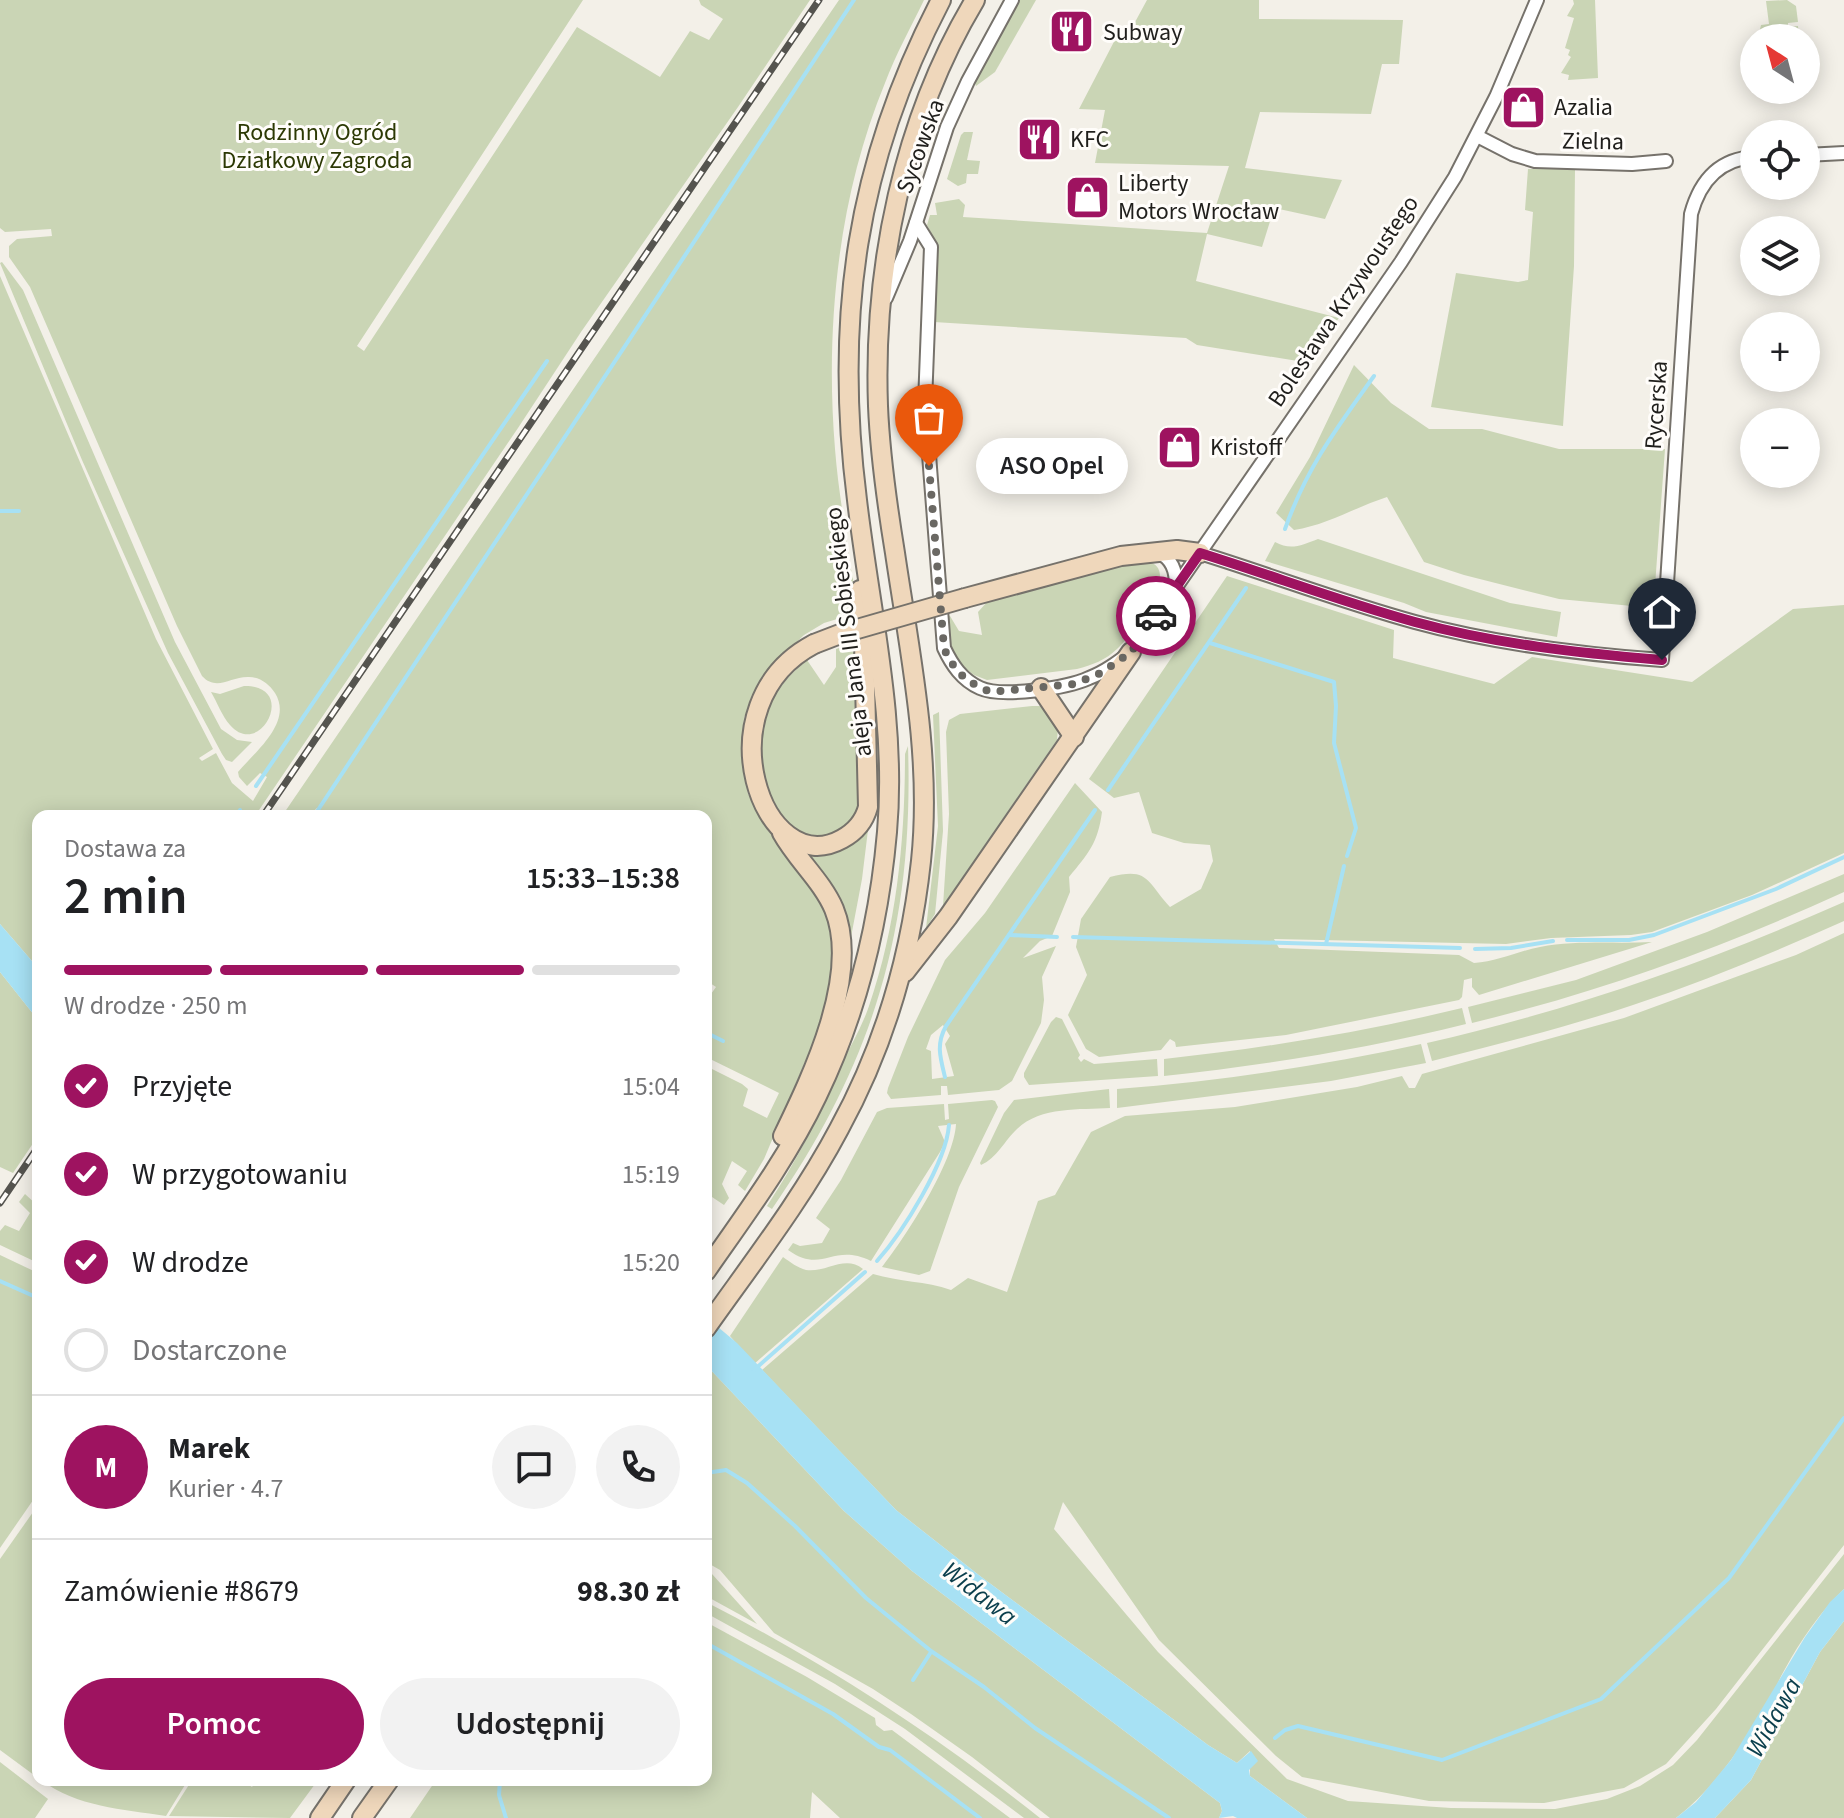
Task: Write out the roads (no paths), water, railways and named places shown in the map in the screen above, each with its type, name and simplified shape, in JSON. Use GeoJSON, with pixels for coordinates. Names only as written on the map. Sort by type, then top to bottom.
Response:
{"type":"FeatureCollection","features":[{"type":"Feature","properties":{"kind":"main road","name":"aleja Jana III Sobieskiego"},"geometry":{"type":"LineString","coordinates":[[758,1196],[818,1096],[847,1026],[866,966],[878,902],[887,830],[887,713],[848,415],[847,351],[851,287],[875,162],[902,85],[941,0]]}},
{"type":"Feature","properties":{"kind":"main road"},"geometry":{"type":"LineString","coordinates":[[712,1320],[821,1162],[852,1105],[871,1062],[897,984],[917,894],[924,794],[920,717],[880,439],[877,372],[880,311],[890,235],[911,148],[940,68],[975,0]]}},
{"type":"Feature","properties":{"kind":"main road"},"geometry":{"type":"LineString","coordinates":[[777,824],[785,833],[803,842],[824,845],[848,836],[867,811],[869,783],[859,576],[863,547]]}},
{"type":"Feature","properties":{"kind":"main road"},"geometry":{"type":"LineString","coordinates":[[712,1262],[758,1196],[822,1045],[837,997],[843,961],[840,928],[833,907],[758,792],[752,770],[753,722],[777,674],[795,656],[814,644],[965,598],[1121,556],[1155,551],[1200,553]]}},
{"type":"Feature","properties":{"kind":"main road"},"geometry":{"type":"LineString","coordinates":[[897,984],[948,917],[1131,652]]}},
{"type":"Feature","properties":{"kind":"main road"},"geometry":{"type":"LineString","coordinates":[[1041,688],[1074,737]]}},
{"type":"Feature","properties":{"kind":"main road"},"geometry":{"type":"LineString","coordinates":[[320,1818],[342,1786]]}},
{"type":"Feature","properties":{"kind":"main road"},"geometry":{"type":"LineString","coordinates":[[362,1818],[385,1786]]}},
{"type":"Feature","properties":{"kind":"street","name":"Sycowska"},"geometry":{"type":"LineString","coordinates":[[880,311],[916,223],[947,127],[1012,0]]}},
{"type":"Feature","properties":{"kind":"street","name":"Bolesława Krzywoustego"},"geometry":{"type":"LineString","coordinates":[[1131,652],[1401,262],[1455,177],[1477,136],[1537,0]]}},
{"type":"Feature","properties":{"kind":"street","name":"Zielna"},"geometry":{"type":"LineString","coordinates":[[1477,136],[1512,154],[1535,161],[1632,164],[1666,161]]}},
{"type":"Feature","properties":{"kind":"street"},"geometry":{"type":"LineString","coordinates":[[1820,154],[1844,153]]}},
{"type":"Feature","properties":{"kind":"street","name":"Rycerska"},"geometry":{"type":"LineString","coordinates":[[1200,553],[1414,622],[1452,631],[1576,652],[1662,660],[1691,214],[1705,181],[1723,165],[1740,157]]}},
{"type":"Feature","properties":{"kind":"street"},"geometry":{"type":"LineString","coordinates":[[916,223],[931,247],[925,403],[944,648],[966,680],[981,689],[999,692],[1074,684],[1093,677],[1131,652]]}},
{"type":"Feature","properties":{"kind":"street"},"geometry":{"type":"LineString","coordinates":[[1155,551],[1170,561],[1176,586]]}},
{"type":"Feature","properties":{"kind":"water"},"geometry":{"type":"Polygon","coordinates":[[[0,924],[32,961],[32,1012],[0,972],[0,924]]]}},
{"type":"Feature","properties":{"kind":"water","name":"Widawa"},"geometry":{"type":"Polygon","coordinates":[[[712,1322],[737,1343],[896,1510],[1208,1745],[1237,1763],[1251,1751],[1258,1761],[1249,1770],[1250,1776],[1307,1818],[1219,1818],[1222,1811],[1220,1803],[912,1571],[844,1511],[712,1371],[712,1322]]]}},
{"type":"Feature","properties":{"kind":"water","name":"Widawa"},"geometry":{"type":"Polygon","coordinates":[[[1844,1589],[1844,1621],[1820,1652],[1751,1780],[1715,1818],[1676,1818],[1696,1802],[1731,1760],[1805,1637],[1830,1602],[1844,1589]]]}},
{"type":"Feature","properties":{"kind":"waterway"},"geometry":{"type":"LineString","coordinates":[[318,810],[854,0]]}},
{"type":"Feature","properties":{"kind":"waterway"},"geometry":{"type":"LineString","coordinates":[[256,786],[547,361]]}},
{"type":"Feature","properties":{"kind":"waterway"},"geometry":{"type":"LineString","coordinates":[[1285,529],[1313,467],[1374,376]]}},
{"type":"Feature","properties":{"kind":"waterway"},"geometry":{"type":"LineString","coordinates":[[0,511],[19,511]]}},
{"type":"Feature","properties":{"kind":"waterway"},"geometry":{"type":"LineString","coordinates":[[1108,790],[1246,588]]}},
{"type":"Feature","properties":{"kind":"waterway"},"geometry":{"type":"LineString","coordinates":[[1210,643],[1334,682],[1334,743],[1356,828],[1347,856]]}},
{"type":"Feature","properties":{"kind":"waterway"},"geometry":{"type":"LineString","coordinates":[[945,1077],[940,1045],[946,1026],[1095,810]]}},
{"type":"Feature","properties":{"kind":"waterway"},"geometry":{"type":"LineString","coordinates":[[1567,940],[1629,940],[1654,935],[1776,889],[1844,857]]}},
{"type":"Feature","properties":{"kind":"waterway"},"geometry":{"type":"LineString","coordinates":[[1326,944],[1344,866]]}},
{"type":"Feature","properties":{"kind":"waterway"},"geometry":{"type":"LineString","coordinates":[[1009,935],[1057,937]]}},
{"type":"Feature","properties":{"kind":"waterway"},"geometry":{"type":"LineString","coordinates":[[1073,937],[1460,948]]}},
{"type":"Feature","properties":{"kind":"waterway"},"geometry":{"type":"LineString","coordinates":[[1475,949],[1511,948],[1553,941]]}},
{"type":"Feature","properties":{"kind":"waterway"},"geometry":{"type":"LineString","coordinates":[[712,1036],[723,1041]]}},
{"type":"Feature","properties":{"kind":"waterway"},"geometry":{"type":"LineString","coordinates":[[877,1261],[922,1196],[940,1158],[949,1125]]}},
{"type":"Feature","properties":{"kind":"waterway"},"geometry":{"type":"LineString","coordinates":[[754,1370],[865,1272]]}},
{"type":"Feature","properties":{"kind":"waterway"},"geometry":{"type":"LineString","coordinates":[[0,1281],[32,1295]]}},
{"type":"Feature","properties":{"kind":"waterway"},"geometry":{"type":"LineString","coordinates":[[1275,1738],[1285,1730],[1298,1726],[1442,1760],[1601,1699],[1729,1578],[1844,1418]]}},
{"type":"Feature","properties":{"kind":"waterway"},"geometry":{"type":"LineString","coordinates":[[712,1472],[726,1470],[747,1483],[795,1526],[866,1598],[931,1651],[984,1687],[1035,1728],[1169,1818]]}},
{"type":"Feature","properties":{"kind":"waterway"},"geometry":{"type":"LineString","coordinates":[[712,1646],[833,1714],[879,1747],[890,1750],[980,1818]]}},
{"type":"Feature","properties":{"kind":"waterway"},"geometry":{"type":"LineString","coordinates":[[913,1680],[931,1652]]}},
{"type":"Feature","properties":{"kind":"waterway"},"geometry":{"type":"LineString","coordinates":[[500,1786],[506,1818]]}},
{"type":"Feature","properties":{"kind":"railway"},"geometry":{"type":"LineString","coordinates":[[267,810],[819,0]]}},
{"type":"Feature","properties":{"kind":"railway"},"geometry":{"type":"LineString","coordinates":[[0,1203],[32,1156]]}},
{"type":"Feature","properties":{"kind":"place","name":"Subway"},"geometry":{"type":"Point","coordinates":[1072,32]}},
{"type":"Feature","properties":{"kind":"place","name":"Azalia"},"geometry":{"type":"Point","coordinates":[1523,107]}},
{"type":"Feature","properties":{"kind":"place","name":"KFC"},"geometry":{"type":"Point","coordinates":[1039,139]}},
{"type":"Feature","properties":{"kind":"place","name":"Liberty Motors Wrocław"},"geometry":{"type":"Point","coordinates":[1087,197]}},
{"type":"Feature","properties":{"kind":"place","name":"Kristoff"},"geometry":{"type":"Point","coordinates":[1179,447]}},
{"type":"Feature","properties":{"kind":"place","name":"ASO Opel"},"geometry":{"type":"Point","coordinates":[929,466]}},
{"type":"Feature","properties":{"kind":"park label","name":"Rodzinny Ogród Działkowy Zagroda"},"geometry":{"type":"Point","coordinates":[317,146]}}]}
